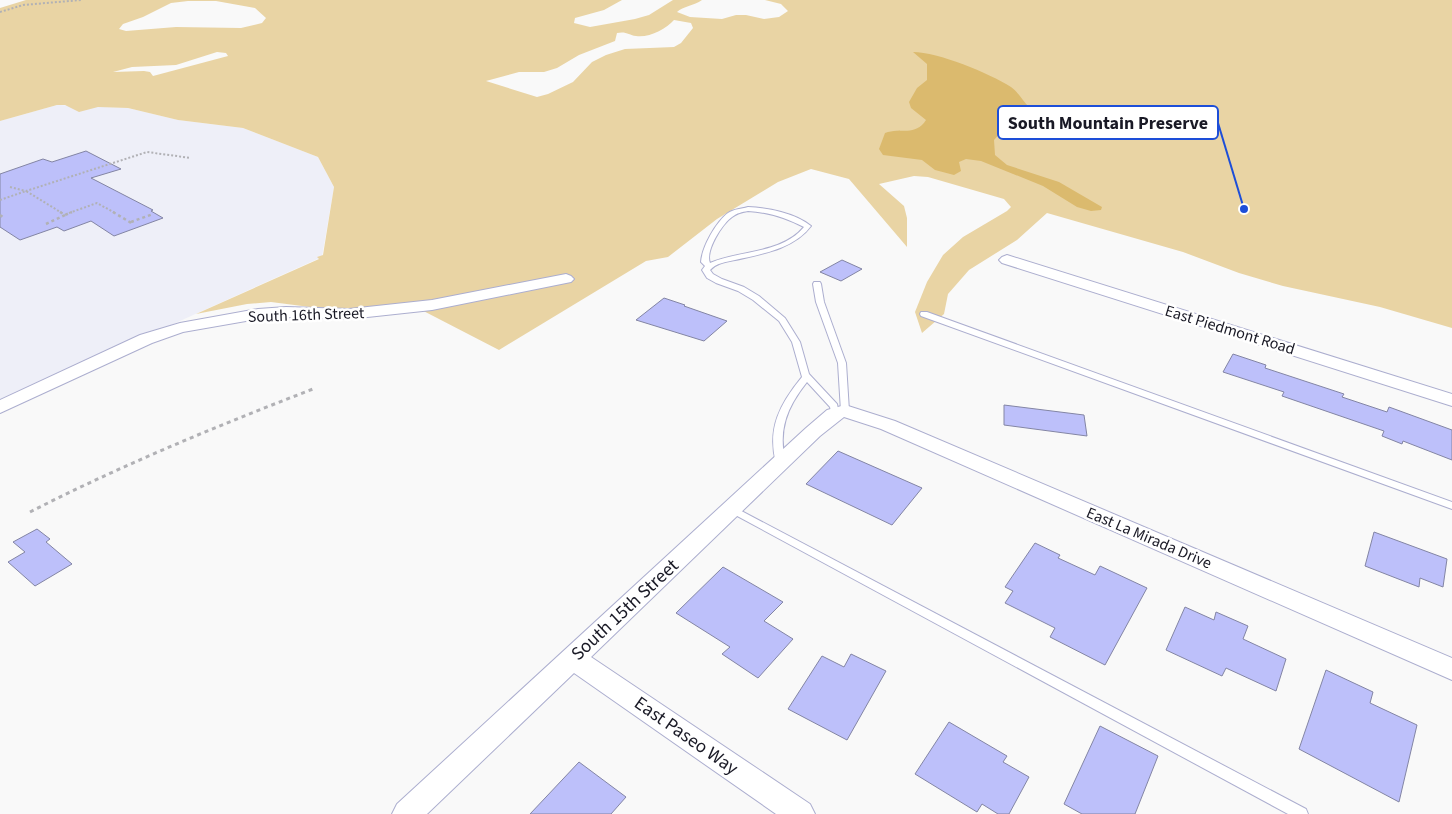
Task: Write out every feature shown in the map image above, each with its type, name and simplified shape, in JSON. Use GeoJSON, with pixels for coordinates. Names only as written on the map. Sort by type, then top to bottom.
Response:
{"type":"FeatureCollection","features":[{"type":"Feature","properties":{"kind":"street","name":"East Piedmont Road"},"geometry":{"type":"LineString","coordinates":[[1008,260],[1452,400]]}},
{"type":"Feature","properties":{"kind":"street","name":"South 16th Street"},"geometry":{"type":"LineString","coordinates":[[0,407],[146,339],[180,328],[258,314],[286,312],[349,314],[432,304],[566,279]]}},
{"type":"Feature","properties":{"kind":"street","name":"South 15th Street"},"geometry":{"type":"LineString","coordinates":[[407,814],[732,508],[840,412]]}},
{"type":"Feature","properties":{"kind":"street","name":"East La Mirada Drive"},"geometry":{"type":"LineString","coordinates":[[840,412],[888,425],[1452,669]]}},
{"type":"Feature","properties":{"kind":"street","name":"East Paseo Way"},"geometry":{"type":"LineString","coordinates":[[573,658],[800,814]]}},
{"type":"Feature","properties":{"kind":"lane"},"geometry":{"type":"LineString","coordinates":[[709,266],[705,262],[708,244],[729,216],[739,210],[749,209],[769,212],[789,217],[808,226],[799,236],[788,242],[709,266],[706,270],[710,276],[741,289],[756,298],[782,320],[796,342],[807,377],[840,412]]}},
{"type":"Feature","properties":{"kind":"lane"},"geometry":{"type":"LineString","coordinates":[[817,284],[820,302],[842,363],[840,412]]}},
{"type":"Feature","properties":{"kind":"lane"},"geometry":{"type":"LineString","coordinates":[[924,314],[1452,506]]}},
{"type":"Feature","properties":{"kind":"lane"},"geometry":{"type":"LineString","coordinates":[[781,463],[776,450],[782,414],[791,398],[807,377]]}},
{"type":"Feature","properties":{"kind":"lane"},"geometry":{"type":"LineString","coordinates":[[732,508],[1301,814]]}},
{"type":"Feature","properties":{"kind":"path"},"geometry":{"type":"LineString","coordinates":[[0,12],[22,5],[81,0]]}},
{"type":"Feature","properties":{"kind":"path"},"geometry":{"type":"LineString","coordinates":[[0,200],[147,152],[191,158]]}},
{"type":"Feature","properties":{"kind":"path"},"geometry":{"type":"LineString","coordinates":[[10,187],[26,191],[64,215]]}},
{"type":"Feature","properties":{"kind":"path"},"geometry":{"type":"LineString","coordinates":[[46,224],[97,203],[132,223],[153,214]]}},
{"type":"Feature","properties":{"kind":"path"},"geometry":{"type":"LineString","coordinates":[[30,512],[78,487],[207,429],[313,389]]}},
{"type":"Feature","properties":{"kind":"shaded area"},"geometry":{"type":"Polygon","coordinates":[[[26,0],[622,0],[604,10],[575,18],[574,23],[590,27],[649,15],[673,0],[702,0],[677,12],[690,17],[722,19],[736,15],[746,15],[764,19],[779,17],[788,11],[781,4],[765,0],[1452,0],[1452,328],[1380,307],[1283,286],[1239,273],[1183,252],[1047,213],[1017,240],[969,270],[948,294],[944,314],[922,333],[915,312],[927,282],[943,255],[963,237],[1011,207],[1004,199],[928,177],[914,176],[879,184],[904,206],[907,218],[907,247],[849,179],[811,169],[778,182],[717,219],[668,257],[646,261],[499,350],[408,303],[360,310],[271,302],[247,304],[196,314],[319,259],[317,257],[323,255],[334,187],[318,157],[243,128],[178,120],[128,108],[98,107],[79,112],[65,105],[57,105],[0,121],[0,8],[26,0]],[[216,1],[171,3],[143,17],[123,24],[119,29],[126,31],[176,27],[241,28],[262,23],[266,18],[255,8],[216,1]],[[674,20],[662,30],[646,36],[617,33],[615,41],[579,55],[557,68],[544,72],[519,72],[486,81],[537,97],[548,94],[573,82],[592,62],[606,55],[625,49],[674,47],[681,43],[693,28],[691,23],[674,20]],[[217,52],[176,65],[132,67],[113,72],[144,71],[150,72],[153,76],[228,56],[226,53],[217,52]]]}},
{"type":"Feature","properties":{"kind":"shaded area"},"geometry":{"type":"Polygon","coordinates":[[[913,52],[949,59],[963,64],[1014,89],[1029,107],[1027,111],[1008,114],[1002,117],[1004,129],[994,140],[995,155],[1007,165],[1059,182],[1102,207],[1101,210],[1091,211],[1077,207],[1043,186],[981,161],[966,159],[959,162],[961,171],[954,175],[935,170],[922,160],[883,155],[879,149],[885,133],[912,130],[922,125],[926,120],[911,108],[909,102],[917,88],[927,80],[927,64],[913,52]]]}},
{"type":"Feature","properties":{"kind":"shaded area"},"geometry":{"type":"Polygon","coordinates":[[[57,105],[128,108],[178,120],[243,128],[318,157],[334,187],[322,257],[0,402],[0,121],[57,105]]]}},
{"type":"Feature","properties":{"kind":"building"},"geometry":{"type":"Polygon","coordinates":[[[86,151],[121,169],[91,178],[153,210],[151,211],[163,218],[114,236],[91,221],[64,231],[57,227],[20,240],[0,227],[0,174],[43,159],[52,162],[86,151]]]}},
{"type":"Feature","properties":{"kind":"building"},"geometry":{"type":"Polygon","coordinates":[[[842,260],[862,269],[841,281],[820,272],[842,260]]]}},
{"type":"Feature","properties":{"kind":"building"},"geometry":{"type":"Polygon","coordinates":[[[664,298],[727,321],[704,341],[636,320],[664,298]]]}},
{"type":"Feature","properties":{"kind":"building"},"geometry":{"type":"Polygon","coordinates":[[[1233,354],[1266,365],[1265,368],[1344,394],[1342,397],[1387,412],[1389,407],[1452,430],[1452,460],[1403,441],[1402,444],[1382,436],[1384,431],[1282,396],[1284,392],[1223,372],[1233,354]]]}},
{"type":"Feature","properties":{"kind":"building"},"geometry":{"type":"Polygon","coordinates":[[[1004,405],[1084,415],[1087,436],[1004,425],[1004,405]]]}},
{"type":"Feature","properties":{"kind":"building"},"geometry":{"type":"Polygon","coordinates":[[[838,451],[922,488],[892,525],[806,484],[838,451]]]}},
{"type":"Feature","properties":{"kind":"building"},"geometry":{"type":"Polygon","coordinates":[[[37,529],[50,539],[46,542],[72,564],[35,586],[8,562],[25,552],[13,542],[37,529]]]}},
{"type":"Feature","properties":{"kind":"building"},"geometry":{"type":"Polygon","coordinates":[[[1374,532],[1447,559],[1443,587],[1420,578],[1419,587],[1365,566],[1374,532]]]}},
{"type":"Feature","properties":{"kind":"building"},"geometry":{"type":"Polygon","coordinates":[[[1035,543],[1060,555],[1058,558],[1095,575],[1100,566],[1147,588],[1105,665],[1050,637],[1055,628],[1005,603],[1013,591],[1005,587],[1035,543]]]}},
{"type":"Feature","properties":{"kind":"building"},"geometry":{"type":"Polygon","coordinates":[[[723,567],[783,602],[764,621],[793,639],[758,678],[722,654],[730,647],[676,613],[723,567]]]}},
{"type":"Feature","properties":{"kind":"building"},"geometry":{"type":"Polygon","coordinates":[[[1185,607],[1214,620],[1216,612],[1248,626],[1243,639],[1286,659],[1276,691],[1226,668],[1222,676],[1166,650],[1185,607]]]}},
{"type":"Feature","properties":{"kind":"building"},"geometry":{"type":"Polygon","coordinates":[[[851,654],[886,671],[847,740],[788,709],[822,656],[844,667],[851,654]]]}},
{"type":"Feature","properties":{"kind":"building"},"geometry":{"type":"Polygon","coordinates":[[[1326,670],[1373,692],[1370,703],[1417,725],[1399,802],[1299,749],[1326,670]]]}},
{"type":"Feature","properties":{"kind":"building"},"geometry":{"type":"Polygon","coordinates":[[[949,722],[1007,756],[1003,762],[1029,777],[1009,814],[998,814],[982,804],[977,812],[915,774],[949,722]]]}},
{"type":"Feature","properties":{"kind":"building"},"geometry":{"type":"Polygon","coordinates":[[[1100,726],[1158,756],[1135,814],[1082,814],[1064,804],[1100,726]]]}},
{"type":"Feature","properties":{"kind":"building"},"geometry":{"type":"Polygon","coordinates":[[[579,762],[626,797],[611,814],[530,814],[579,762]]]}},
{"type":"Feature","properties":{"kind":"place","name":"South Mountain Preserve"},"geometry":{"type":"Point","coordinates":[1244,209]}}]}
